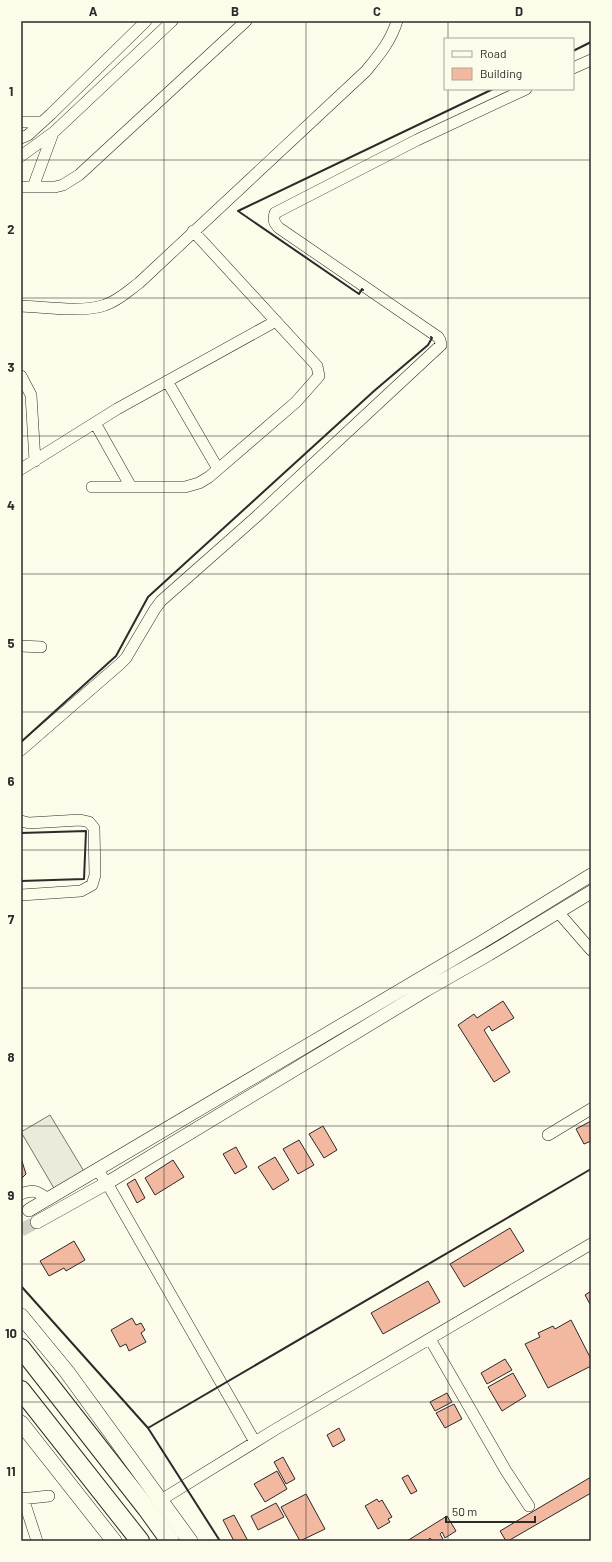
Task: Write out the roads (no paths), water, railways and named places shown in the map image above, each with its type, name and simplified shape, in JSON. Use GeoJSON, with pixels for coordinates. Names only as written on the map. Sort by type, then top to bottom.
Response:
{"type":"FeatureCollection","features":[{"type":"Feature","properties":{"kind":"highway"},"geometry":{"type":"LineString","coordinates":[[21,1348],[147,1509],[170,1541]]}},
{"type":"Feature","properties":{"kind":"highway"},"geometry":{"type":"LineString","coordinates":[[21,1390],[140,1541]]}},
{"type":"Feature","properties":{"kind":"main road"},"geometry":{"type":"LineString","coordinates":[[21,1316],[67,1372],[190,1541]]}},
{"type":"Feature","properties":{"kind":"main road"},"geometry":{"type":"LineString","coordinates":[[21,1423],[114,1541]]}},
{"type":"Feature","properties":{"kind":"street"},"geometry":{"type":"LineString","coordinates":[[21,138],[28,135],[42,122],[146,21]]}},
{"type":"Feature","properties":{"kind":"street"},"geometry":{"type":"LineString","coordinates":[[21,156],[54,132],[172,21]]}},
{"type":"Feature","properties":{"kind":"street"},"geometry":{"type":"LineString","coordinates":[[21,187],[55,187],[63,185],[79,175],[246,21]]}},
{"type":"Feature","properties":{"kind":"street"},"geometry":{"type":"LineString","coordinates":[[21,306],[90,309],[106,305],[123,296],[139,283],[366,71],[393,35],[397,21]]}},
{"type":"Feature","properties":{"kind":"street"},"geometry":{"type":"LineString","coordinates":[[574,68],[591,60]]}},
{"type":"Feature","properties":{"kind":"street"},"geometry":{"type":"LineString","coordinates":[[21,750],[126,658],[154,609],[161,601],[262,512],[441,345],[438,337],[279,228],[273,218],[274,213],[417,140],[524,90]]}},
{"type":"Feature","properties":{"kind":"street"},"geometry":{"type":"LineString","coordinates":[[21,122],[42,122]]}},
{"type":"Feature","properties":{"kind":"street"},"geometry":{"type":"LineString","coordinates":[[33,187],[54,132]]}},
{"type":"Feature","properties":{"kind":"street"},"geometry":{"type":"LineString","coordinates":[[92,487],[185,487],[199,483],[218,469],[296,402],[319,376],[317,366],[193,231]]}},
{"type":"Feature","properties":{"kind":"street"},"geometry":{"type":"LineString","coordinates":[[21,469],[167,381],[276,321]]}},
{"type":"Feature","properties":{"kind":"street"},"geometry":{"type":"LineString","coordinates":[[21,376],[31,396],[35,461]]}},
{"type":"Feature","properties":{"kind":"street"},"geometry":{"type":"LineString","coordinates":[[167,381],[218,469]]}},
{"type":"Feature","properties":{"kind":"street"},"geometry":{"type":"LineString","coordinates":[[95,423],[131,487]]}},
{"type":"Feature","properties":{"kind":"street"},"geometry":{"type":"LineString","coordinates":[[21,646],[41,647]]}},
{"type":"Feature","properties":{"kind":"street"},"geometry":{"type":"LineString","coordinates":[[21,821],[29,823],[80,820],[89,822],[94,828],[95,875],[92,885],[81,890],[21,895]]}},
{"type":"Feature","properties":{"kind":"street"},"geometry":{"type":"LineString","coordinates":[[29,1210],[482,942],[591,875]]}},
{"type":"Feature","properties":{"kind":"street"},"geometry":{"type":"LineString","coordinates":[[37,1222],[107,1183],[591,892]]}},
{"type":"Feature","properties":{"kind":"street"},"geometry":{"type":"LineString","coordinates":[[558,912],[591,950]]}},
{"type":"Feature","properties":{"kind":"street"},"geometry":{"type":"LineString","coordinates":[[548,1135],[591,1109]]}},
{"type":"Feature","properties":{"kind":"street"},"geometry":{"type":"LineString","coordinates":[[98,1170],[107,1183],[256,1442]]}},
{"type":"Feature","properties":{"kind":"street"},"geometry":{"type":"LineString","coordinates":[[21,1194],[30,1191],[37,1192],[48,1199]]}},
{"type":"Feature","properties":{"kind":"street"},"geometry":{"type":"LineString","coordinates":[[161,1500],[256,1442],[591,1244]]}},
{"type":"Feature","properties":{"kind":"street"},"geometry":{"type":"LineString","coordinates":[[430,1339],[506,1471],[528,1506]]}},
{"type":"Feature","properties":{"kind":"street"},"geometry":{"type":"LineString","coordinates":[[37,1541],[22,1498],[48,1496]]}},
{"type":"Feature","properties":{"kind":"tunnel"},"geometry":{"type":"LineString","coordinates":[[21,1230],[37,1222]]}}]}
